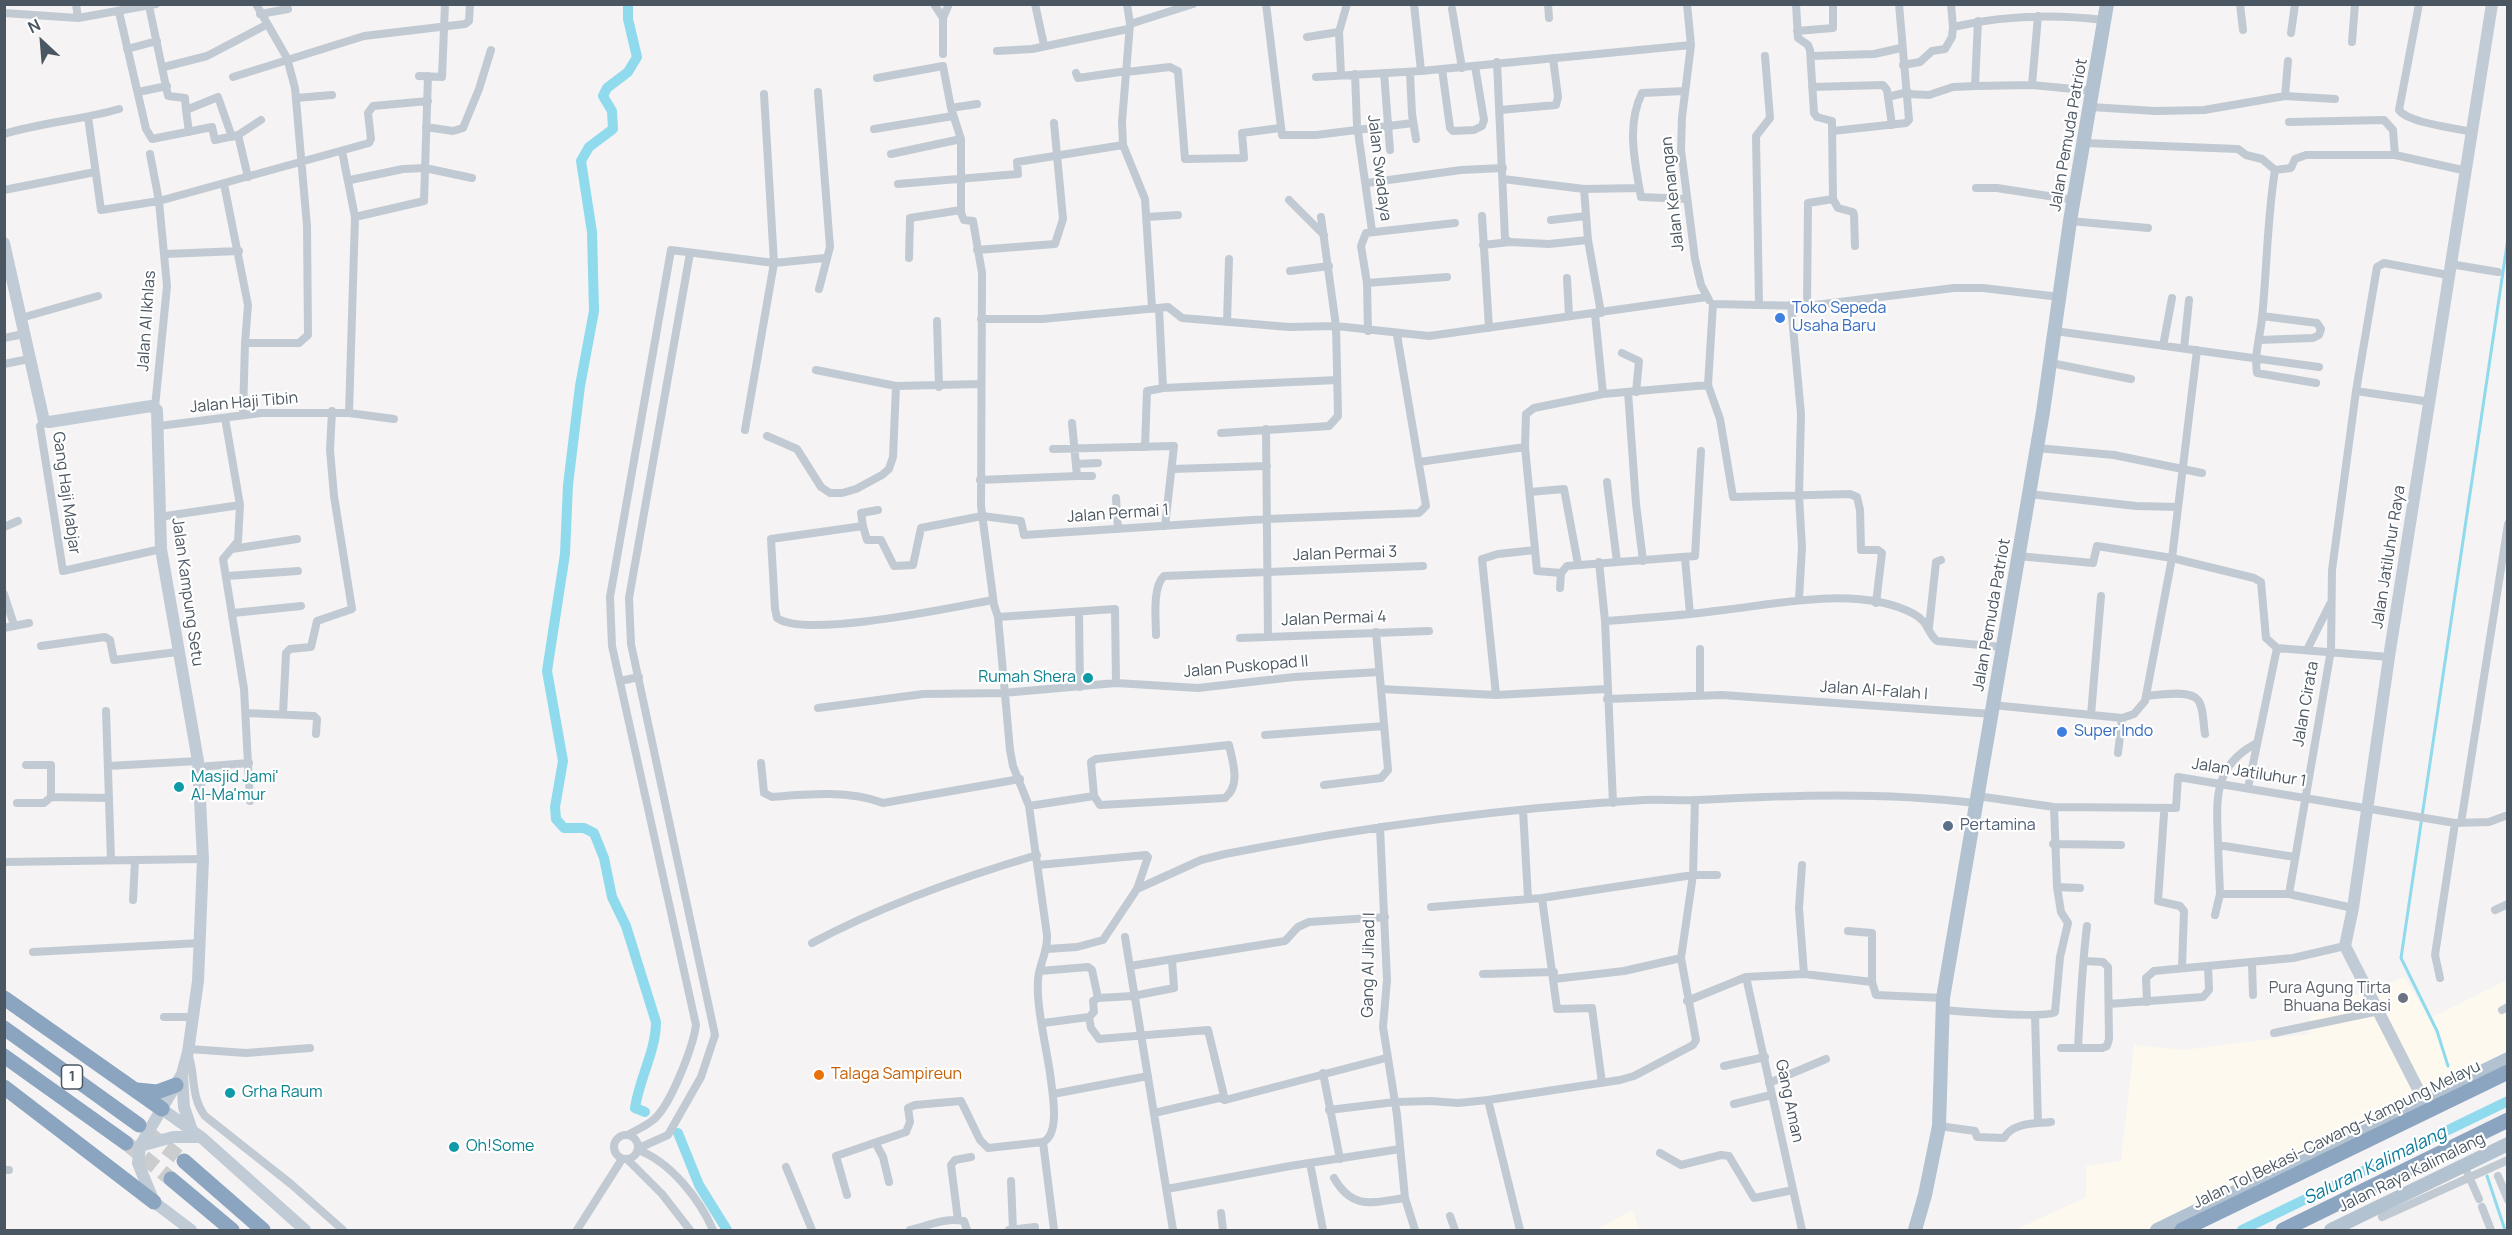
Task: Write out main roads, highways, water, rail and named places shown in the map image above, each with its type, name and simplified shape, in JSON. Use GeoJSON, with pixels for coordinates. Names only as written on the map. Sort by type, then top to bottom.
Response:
{"type":"FeatureCollection","features":[{"type":"Feature","properties":{"kind":"highway"},"geometry":{"type":"LineString","coordinates":[[4,998],[162,1109]]}},
{"type":"Feature","properties":{"kind":"highway","name":"1"},"geometry":{"type":"LineString","coordinates":[[4,1028],[139,1125]]}},
{"type":"Feature","properties":{"kind":"highway","name":"1"},"geometry":{"type":"LineString","coordinates":[[4,1056],[133,1144]]}},
{"type":"Feature","properties":{"kind":"highway","name":"Jalan Tol Bekasi–Cawang–Kampung Melayu"},"geometry":{"type":"LineString","coordinates":[[2182,1230],[2508,1072]]}},
{"type":"Feature","properties":{"kind":"highway"},"geometry":{"type":"LineString","coordinates":[[137,1090],[157,1092],[179,1080]]}},
{"type":"Feature","properties":{"kind":"highway"},"geometry":{"type":"LineString","coordinates":[[4,1087],[154,1202]]}},
{"type":"Feature","properties":{"kind":"highway"},"geometry":{"type":"LineString","coordinates":[[2283,1230],[2508,1120]]}},
{"type":"Feature","properties":{"kind":"highway"},"geometry":{"type":"LineString","coordinates":[[184,1161],[263,1230]]}},
{"type":"Feature","properties":{"kind":"highway"},"geometry":{"type":"LineString","coordinates":[[171,1179],[232,1230]]}},
{"type":"Feature","properties":{"kind":"main road","name":"Jalan Pemuda Patriot"},"geometry":{"type":"LineString","coordinates":[[1915,1230],[1925,1195],[1938,1126],[1942,1004],[2037,448],[2070,220],[2094,91],[2107,4]]}},
{"type":"Feature","properties":{"kind":"main road"},"geometry":{"type":"LineString","coordinates":[[2157,1230],[2508,1059]]}},
{"type":"Feature","properties":{"kind":"main road","name":"Jalan Raya Kalimalang"},"geometry":{"type":"LineString","coordinates":[[2331,1230],[2467,1172],[2508,1144]]}},
{"type":"Feature","properties":{"kind":"waterway"},"geometry":{"type":"LineString","coordinates":[[628,4],[628,19],[637,57],[628,72],[607,88],[603,96],[612,111],[613,129],[589,147],[581,161],[592,232],[594,311],[580,386],[568,485],[565,554],[547,671],[563,761],[555,807],[556,819],[564,828],[584,828],[594,833],[604,858],[612,897],[626,926],[656,1022],[653,1044],[635,1108],[645,1112]]}},
{"type":"Feature","properties":{"kind":"waterway"},"geometry":{"type":"LineString","coordinates":[[2448,1066],[2437,1031],[2401,958],[2508,238]]}},
{"type":"Feature","properties":{"kind":"waterway","name":"Saluran Kalimalang"},"geometry":{"type":"LineString","coordinates":[[2242,1230],[2508,1101]]}},
{"type":"Feature","properties":{"kind":"waterway"},"geometry":{"type":"LineString","coordinates":[[678,1133],[699,1185],[727,1230]]}},
{"type":"Feature","properties":{"kind":"waterway"},"geometry":{"type":"LineString","coordinates":[[2487,1176],[2505,1230]]}},
{"type":"Feature","properties":{"kind":"tunnel"},"geometry":{"type":"LineString","coordinates":[[148,1133],[184,1161]]}},
{"type":"Feature","properties":{"kind":"tunnel"},"geometry":{"type":"LineString","coordinates":[[126,1143],[171,1179]]}},
{"type":"Feature","properties":{"kind":"place","name":"Toko Sepeda Usaha Baru"},"geometry":{"type":"Point","coordinates":[1780,318]}},
{"type":"Feature","properties":{"kind":"place","name":"Rumah Shera"},"geometry":{"type":"Point","coordinates":[1088,678]}},
{"type":"Feature","properties":{"kind":"place","name":"Super Indo"},"geometry":{"type":"Point","coordinates":[2062,732]}},
{"type":"Feature","properties":{"kind":"place","name":"Masjid Jami' Al-Ma'mur"},"geometry":{"type":"Point","coordinates":[179,787]}},
{"type":"Feature","properties":{"kind":"place","name":"Pertamina"},"geometry":{"type":"Point","coordinates":[1948,826]}},
{"type":"Feature","properties":{"kind":"place","name":"Pura Agung Tirta Bhuana Bekasi"},"geometry":{"type":"Point","coordinates":[2403,998]}},
{"type":"Feature","properties":{"kind":"place","name":"Talaga Sampireun"},"geometry":{"type":"Point","coordinates":[819,1075]}},
{"type":"Feature","properties":{"kind":"place","name":"Grha Raum"},"geometry":{"type":"Point","coordinates":[230,1093]}},
{"type":"Feature","properties":{"kind":"place","name":"Oh!Some"},"geometry":{"type":"Point","coordinates":[454,1147]}}]}
